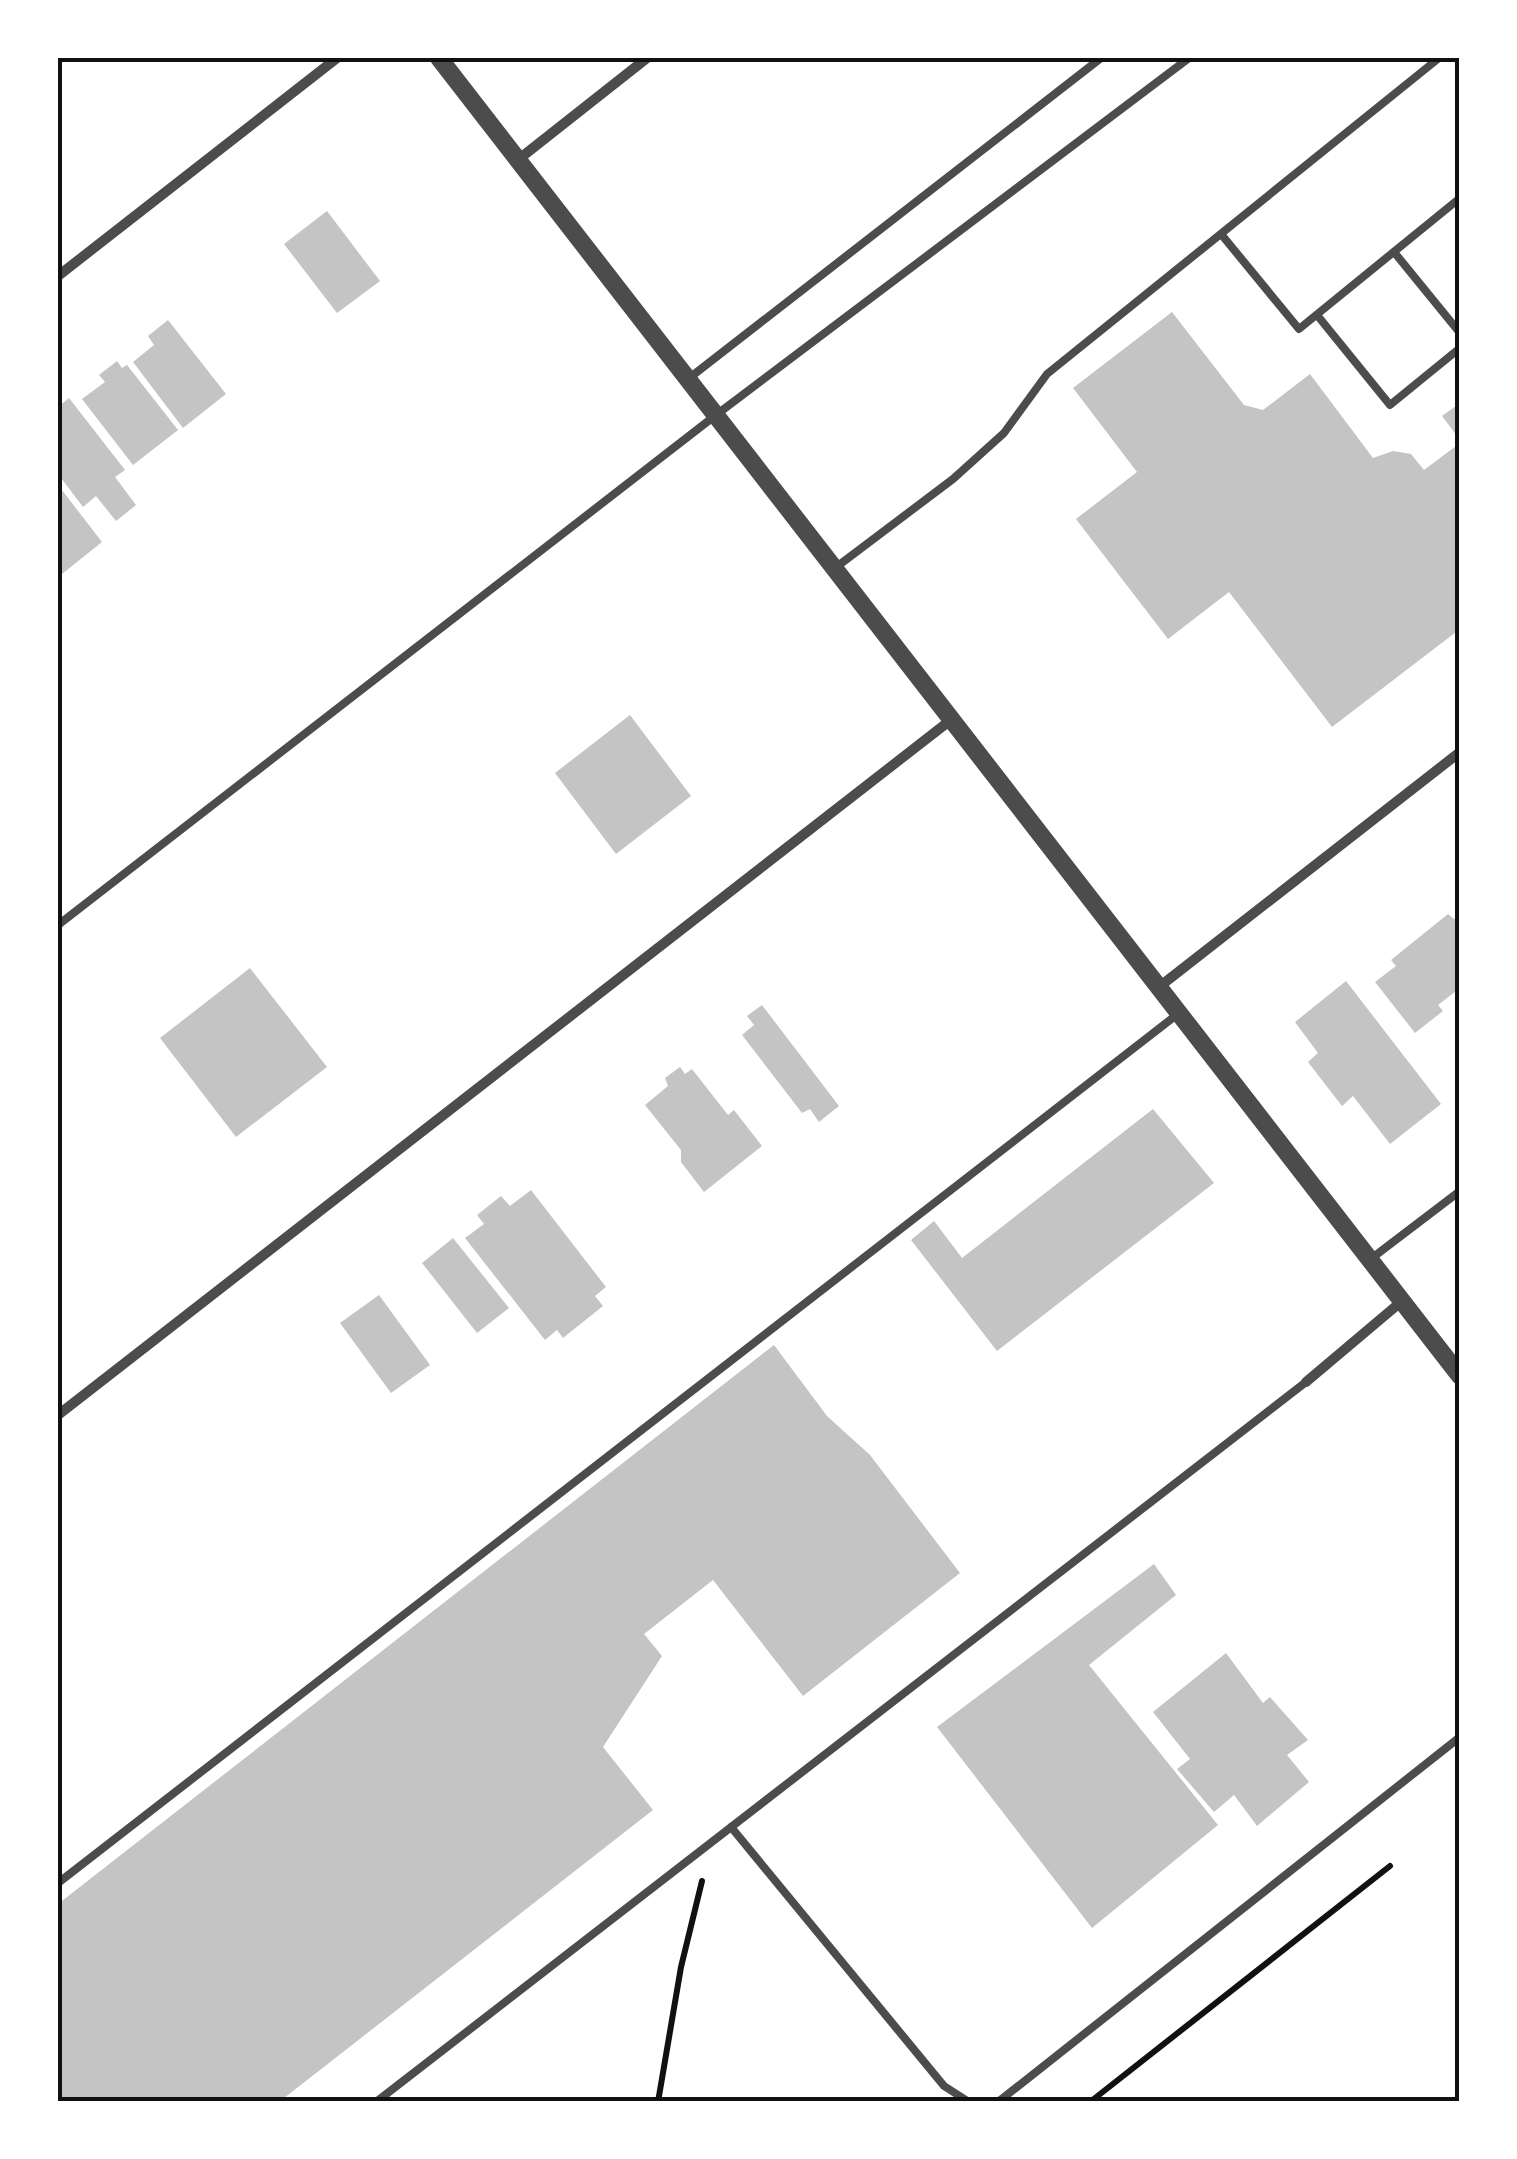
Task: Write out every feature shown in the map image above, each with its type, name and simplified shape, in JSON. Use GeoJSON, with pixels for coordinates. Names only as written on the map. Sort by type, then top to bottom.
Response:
{"type":"FeatureCollection","features":[{"type":"Feature","properties":{"kind":"street"},"geometry":{"type":"LineString","coordinates":[[58,276],[336,58]]}},
{"type":"Feature","properties":{"kind":"street"},"geometry":{"type":"LineString","coordinates":[[440,58],[1460,1376]]}},
{"type":"Feature","properties":{"kind":"street"},"geometry":{"type":"LineString","coordinates":[[518,160],[648,58]]}},
{"type":"Feature","properties":{"kind":"street"},"geometry":{"type":"LineString","coordinates":[[58,1415],[952,719]]}},
{"type":"Feature","properties":{"kind":"street"},"geometry":{"type":"LineString","coordinates":[[1159,987],[1460,752]]}},
{"type":"Feature","properties":{"kind":"street"},"geometry":{"type":"LineString","coordinates":[[1306,1382],[1402,1301]]}},
{"type":"Feature","properties":{"kind":"lane"},"geometry":{"type":"LineString","coordinates":[[688,379],[1101,58]]}},
{"type":"Feature","properties":{"kind":"lane"},"geometry":{"type":"LineString","coordinates":[[58,925],[716,415],[1189,58]]}},
{"type":"Feature","properties":{"kind":"lane"},"geometry":{"type":"LineString","coordinates":[[835,568],[953,479],[1004,434],[1047,374],[1440,58]]}},
{"type":"Feature","properties":{"kind":"lane"},"geometry":{"type":"LineString","coordinates":[[1222,234],[1299,330],[1460,198]]}},
{"type":"Feature","properties":{"kind":"lane"},"geometry":{"type":"LineString","coordinates":[[1394,252],[1460,334]]}},
{"type":"Feature","properties":{"kind":"lane"},"geometry":{"type":"LineString","coordinates":[[1316,315],[1390,405],[1460,348]]}},
{"type":"Feature","properties":{"kind":"lane"},"geometry":{"type":"LineString","coordinates":[[58,1883],[1179,1014]]}},
{"type":"Feature","properties":{"kind":"lane"},"geometry":{"type":"LineString","coordinates":[[1370,1260],[1460,1191]]}},
{"type":"Feature","properties":{"kind":"lane"},"geometry":{"type":"LineString","coordinates":[[376,2102],[1306,1382]]}},
{"type":"Feature","properties":{"kind":"lane"},"geometry":{"type":"LineString","coordinates":[[998,2102],[1460,1736]]}},
{"type":"Feature","properties":{"kind":"lane"},"geometry":{"type":"LineString","coordinates":[[731,1827],[944,2086],[969,2102]]}},
{"type":"Feature","properties":{"kind":"path"},"geometry":{"type":"LineString","coordinates":[[1090,2102],[1390,1866]]}},
{"type":"Feature","properties":{"kind":"path"},"geometry":{"type":"LineString","coordinates":[[658,2102],[681,1967],[702,1879]]}},
{"type":"Feature","properties":{"kind":"building"},"geometry":{"type":"Polygon","coordinates":[[[327,211],[380,281],[337,313],[284,244],[327,211]]]}},
{"type":"Feature","properties":{"kind":"building"},"geometry":{"type":"Polygon","coordinates":[[[1172,312],[1244,405],[1263,410],[1310,374],[1373,458],[1393,451],[1411,454],[1424,470],[1460,443],[1460,629],[1332,727],[1229,592],[1168,639],[1076,519],[1137,472],[1073,388],[1172,312]]]}},
{"type":"Feature","properties":{"kind":"building"},"geometry":{"type":"Polygon","coordinates":[[[168,320],[226,394],[183,428],[133,362],[154,345],[148,336],[168,320]]]}},
{"type":"Feature","properties":{"kind":"building"},"geometry":{"type":"Polygon","coordinates":[[[117,361],[122,368],[127,365],[178,430],[133,465],[82,399],[105,382],[99,375],[117,361]]]}},
{"type":"Feature","properties":{"kind":"building"},"geometry":{"type":"Polygon","coordinates":[[[69,398],[125,470],[115,477],[136,505],[116,521],[96,496],[83,507],[58,474],[58,407],[69,398]]]}},
{"type":"Feature","properties":{"kind":"building"},"geometry":{"type":"Polygon","coordinates":[[[1460,403],[1460,440],[1442,416],[1460,403]]]}},
{"type":"Feature","properties":{"kind":"building"},"geometry":{"type":"Polygon","coordinates":[[[58,485],[102,542],[62,574],[58,567],[58,485]]]}},
{"type":"Feature","properties":{"kind":"building"},"geometry":{"type":"Polygon","coordinates":[[[630,715],[691,796],[616,854],[555,773],[630,715]]]}},
{"type":"Feature","properties":{"kind":"building"},"geometry":{"type":"Polygon","coordinates":[[[1448,914],[1454,919],[1460,915],[1460,988],[1438,1005],[1443,1011],[1415,1033],[1375,982],[1396,966],[1391,960],[1448,914]]]}},
{"type":"Feature","properties":{"kind":"building"},"geometry":{"type":"Polygon","coordinates":[[[250,968],[327,1067],[236,1137],[160,1038],[250,968]]]}},
{"type":"Feature","properties":{"kind":"building"},"geometry":{"type":"Polygon","coordinates":[[[1346,981],[1441,1104],[1390,1144],[1353,1096],[1342,1106],[1308,1062],[1318,1053],[1295,1022],[1346,981]]]}},
{"type":"Feature","properties":{"kind":"building"},"geometry":{"type":"Polygon","coordinates":[[[762,1005],[839,1106],[819,1122],[810,1109],[802,1113],[742,1035],[754,1025],[747,1016],[762,1005]]]}},
{"type":"Feature","properties":{"kind":"building"},"geometry":{"type":"Polygon","coordinates":[[[680,1067],[685,1074],[692,1069],[728,1115],[734,1110],[762,1146],[704,1192],[681,1162],[681,1150],[645,1105],[668,1086],[665,1078],[680,1067]]]}},
{"type":"Feature","properties":{"kind":"building"},"geometry":{"type":"Polygon","coordinates":[[[1153,1109],[1214,1183],[997,1351],[911,1240],[934,1221],[962,1258],[1153,1109]]]}},
{"type":"Feature","properties":{"kind":"building"},"geometry":{"type":"Polygon","coordinates":[[[531,1190],[606,1287],[595,1296],[603,1306],[563,1338],[557,1330],[545,1340],[465,1238],[484,1224],[477,1215],[501,1196],[510,1206],[531,1190]]]}},
{"type":"Feature","properties":{"kind":"building"},"geometry":{"type":"Polygon","coordinates":[[[453,1238],[509,1308],[477,1333],[422,1263],[453,1238]]]}},
{"type":"Feature","properties":{"kind":"building"},"geometry":{"type":"Polygon","coordinates":[[[379,1295],[430,1365],[391,1393],[340,1323],[379,1295]]]}},
{"type":"Feature","properties":{"kind":"building"},"geometry":{"type":"Polygon","coordinates":[[[774,1345],[827,1416],[870,1455],[960,1573],[803,1696],[713,1580],[644,1634],[662,1656],[603,1747],[653,1810],[279,2102],[58,2102],[58,1904],[774,1345]]]}},
{"type":"Feature","properties":{"kind":"building"},"geometry":{"type":"Polygon","coordinates":[[[1154,1564],[1176,1595],[1089,1665],[1218,1825],[1092,1928],[937,1727],[1154,1564]]]}},
{"type":"Feature","properties":{"kind":"building"},"geometry":{"type":"Polygon","coordinates":[[[1226,1653],[1263,1703],[1270,1697],[1308,1740],[1287,1755],[1309,1782],[1257,1826],[1234,1795],[1214,1812],[1177,1769],[1190,1759],[1153,1712],[1226,1653]]]}}]}
